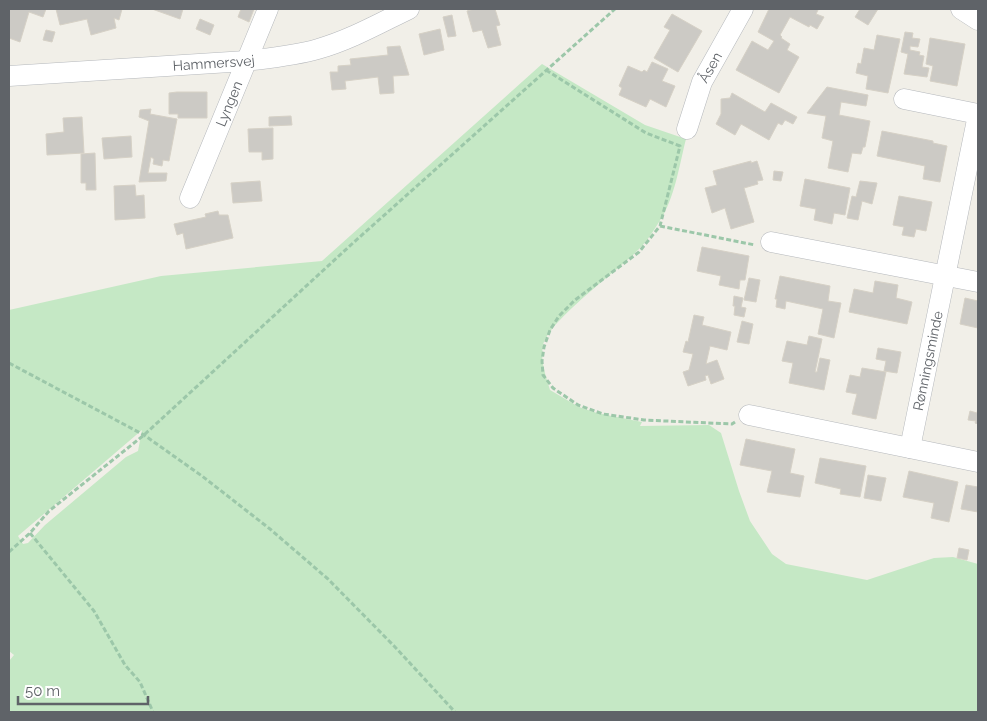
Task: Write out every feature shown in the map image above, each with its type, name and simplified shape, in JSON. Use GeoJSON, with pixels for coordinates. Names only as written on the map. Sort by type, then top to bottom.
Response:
{"type":"FeatureCollection","features":[{"type":"Feature","properties":{"kind":"street","name":"Lyngen"},"geometry":{"type":"LineString","coordinates":[[190,198],[268,9]]}},
{"type":"Feature","properties":{"kind":"street","name":"Hammersvej"},"geometry":{"type":"LineString","coordinates":[[9,76],[284,57],[318,49],[347,39],[409,9]]}},
{"type":"Feature","properties":{"kind":"street","name":"Åsen"},"geometry":{"type":"LineString","coordinates":[[687,129],[702,82],[743,9]]}},
{"type":"Feature","properties":{"kind":"street"},"geometry":{"type":"LineString","coordinates":[[961,9],[978,20]]}},
{"type":"Feature","properties":{"kind":"street","name":"Rønningsminde"},"geometry":{"type":"LineString","coordinates":[[904,99],[978,114],[910,448]]}},
{"type":"Feature","properties":{"kind":"street"},"geometry":{"type":"LineString","coordinates":[[771,242],[978,282]]}},
{"type":"Feature","properties":{"kind":"street"},"geometry":{"type":"LineString","coordinates":[[749,416],[978,462]]}},
{"type":"Feature","properties":{"kind":"path"},"geometry":{"type":"LineString","coordinates":[[9,552],[30,533],[49,511],[144,435],[353,243],[616,9]]}},
{"type":"Feature","properties":{"kind":"path"},"geometry":{"type":"LineString","coordinates":[[546,70],[646,133],[680,146],[660,226],[639,252],[575,300],[559,316],[550,330],[544,347],[543,374],[553,388],[578,405],[603,414],[644,420],[732,424],[749,416]]}},
{"type":"Feature","properties":{"kind":"path"},"geometry":{"type":"LineString","coordinates":[[660,226],[752,246],[771,242]]}},
{"type":"Feature","properties":{"kind":"path"},"geometry":{"type":"LineString","coordinates":[[9,363],[144,435],[202,476],[262,523],[328,580],[395,647],[455,712],[461,712]]}},
{"type":"Feature","properties":{"kind":"path"},"geometry":{"type":"LineString","coordinates":[[30,533],[94,611],[125,665],[140,682],[153,712]]}},
{"type":"Feature","properties":{"kind":"green space"},"geometry":{"type":"Polygon","coordinates":[[[542,64],[645,125],[686,139],[669,203],[651,234],[636,252],[569,311],[547,336],[543,346],[542,357],[550,390],[579,407],[597,413],[642,422],[640,426],[709,425],[721,433],[750,521],[772,554],[786,564],[867,580],[934,558],[953,557],[978,564],[978,712],[9,712],[9,661],[14,655],[9,651],[9,310],[161,276],[322,261],[542,64]],[[142,430],[18,536],[23,544],[28,543],[45,525],[126,457],[138,451],[142,430]]]}},
{"type":"Feature","properties":{"kind":"building"},"geometry":{"type":"Polygon","coordinates":[[[9,9],[46,9],[43,17],[29,12],[20,42],[9,38],[9,9]]]}},
{"type":"Feature","properties":{"kind":"building"},"geometry":{"type":"Polygon","coordinates":[[[56,9],[122,9],[119,20],[114,18],[116,28],[91,35],[87,19],[60,25],[56,9]]]}},
{"type":"Feature","properties":{"kind":"building"},"geometry":{"type":"Polygon","coordinates":[[[152,9],[183,9],[180,19],[152,9]]]}},
{"type":"Feature","properties":{"kind":"building"},"geometry":{"type":"Polygon","coordinates":[[[241,9],[254,9],[249,22],[238,17],[241,9]]]}},
{"type":"Feature","properties":{"kind":"building"},"geometry":{"type":"Polygon","coordinates":[[[495,9],[500,25],[496,26],[501,45],[488,48],[482,30],[473,32],[467,11],[495,9]]]}},
{"type":"Feature","properties":{"kind":"building"},"geometry":{"type":"Polygon","coordinates":[[[769,9],[817,9],[816,14],[824,17],[817,29],[790,17],[780,35],[781,38],[790,44],[787,50],[799,57],[779,93],[736,70],[752,41],[768,50],[774,41],[758,32],[769,9]]]}},
{"type":"Feature","properties":{"kind":"building"},"geometry":{"type":"Polygon","coordinates":[[[860,9],[878,9],[868,25],[855,17],[860,9]]]}},
{"type":"Feature","properties":{"kind":"building"},"geometry":{"type":"Polygon","coordinates":[[[672,14],[702,31],[678,72],[654,58],[670,30],[664,27],[672,14]]]}},
{"type":"Feature","properties":{"kind":"building"},"geometry":{"type":"Polygon","coordinates":[[[452,15],[456,36],[448,37],[443,17],[452,15]]]}},
{"type":"Feature","properties":{"kind":"building"},"geometry":{"type":"Polygon","coordinates":[[[200,19],[214,25],[210,35],[196,29],[200,19]]]}},
{"type":"Feature","properties":{"kind":"building"},"geometry":{"type":"Polygon","coordinates":[[[440,29],[444,50],[424,55],[419,34],[440,29]]]}},
{"type":"Feature","properties":{"kind":"building"},"geometry":{"type":"Polygon","coordinates":[[[46,30],[55,32],[52,42],[43,40],[46,30]]]}},
{"type":"Feature","properties":{"kind":"building"},"geometry":{"type":"Polygon","coordinates":[[[905,32],[913,33],[912,38],[920,39],[918,47],[910,46],[910,50],[920,52],[919,55],[924,56],[922,67],[929,68],[927,77],[904,74],[908,54],[901,52],[905,32]]]}},
{"type":"Feature","properties":{"kind":"building"},"geometry":{"type":"Polygon","coordinates":[[[877,35],[900,39],[888,93],[866,89],[868,76],[856,73],[858,63],[861,64],[864,48],[874,50],[877,35]]]}},
{"type":"Feature","properties":{"kind":"building"},"geometry":{"type":"Polygon","coordinates":[[[930,38],[965,44],[957,86],[930,81],[933,66],[926,64],[930,38]]]}},
{"type":"Feature","properties":{"kind":"building"},"geometry":{"type":"Polygon","coordinates":[[[400,46],[409,75],[393,76],[394,93],[380,94],[378,77],[345,81],[346,89],[332,90],[330,72],[338,72],[338,66],[351,65],[350,59],[388,55],[387,47],[400,46]]]}},
{"type":"Feature","properties":{"kind":"building"},"geometry":{"type":"Polygon","coordinates":[[[652,62],[668,69],[662,81],[675,86],[666,107],[650,99],[646,107],[619,95],[622,88],[619,86],[628,66],[642,72],[644,70],[647,72],[652,62]]]}},
{"type":"Feature","properties":{"kind":"building"},"geometry":{"type":"Polygon","coordinates":[[[827,87],[868,95],[866,106],[841,102],[839,115],[870,121],[865,147],[863,147],[861,154],[852,153],[848,172],[828,168],[833,141],[822,138],[826,116],[807,113],[827,87]]]}},
{"type":"Feature","properties":{"kind":"building"},"geometry":{"type":"Polygon","coordinates":[[[207,92],[207,118],[178,118],[178,114],[169,114],[169,93],[207,92]]]}},
{"type":"Feature","properties":{"kind":"building"},"geometry":{"type":"Polygon","coordinates":[[[732,93],[765,112],[771,103],[797,117],[793,124],[785,120],[782,125],[778,123],[769,140],[741,124],[735,135],[716,124],[721,114],[721,99],[730,98],[732,93]]]}},
{"type":"Feature","properties":{"kind":"building"},"geometry":{"type":"Polygon","coordinates":[[[151,109],[150,114],[177,119],[169,161],[163,160],[162,166],[153,164],[154,159],[151,157],[148,173],[167,173],[166,181],[139,182],[149,121],[139,117],[140,110],[151,109]]]}},
{"type":"Feature","properties":{"kind":"building"},"geometry":{"type":"Polygon","coordinates":[[[291,116],[292,125],[269,126],[269,117],[291,116]]]}},
{"type":"Feature","properties":{"kind":"building"},"geometry":{"type":"Polygon","coordinates":[[[82,117],[84,153],[47,155],[46,134],[64,132],[63,118],[82,117]]]}},
{"type":"Feature","properties":{"kind":"building"},"geometry":{"type":"Polygon","coordinates":[[[273,128],[273,159],[262,160],[262,152],[249,152],[248,129],[273,128]]]}},
{"type":"Feature","properties":{"kind":"building"},"geometry":{"type":"Polygon","coordinates":[[[882,131],[933,141],[933,143],[947,146],[940,182],[923,179],[925,166],[877,156],[882,131]]]}},
{"type":"Feature","properties":{"kind":"building"},"geometry":{"type":"Polygon","coordinates":[[[131,136],[132,157],[104,159],[102,138],[131,136]]]}},
{"type":"Feature","properties":{"kind":"building"},"geometry":{"type":"Polygon","coordinates":[[[95,153],[96,190],[86,190],[86,183],[81,183],[81,154],[95,153]]]}},
{"type":"Feature","properties":{"kind":"building"},"geometry":{"type":"Polygon","coordinates":[[[751,161],[751,163],[757,161],[763,180],[757,181],[758,184],[744,188],[754,222],[731,229],[725,208],[712,213],[705,188],[717,185],[713,171],[751,161]]]}},
{"type":"Feature","properties":{"kind":"building"},"geometry":{"type":"Polygon","coordinates":[[[774,171],[783,172],[781,181],[773,180],[774,171]]]}},
{"type":"Feature","properties":{"kind":"building"},"geometry":{"type":"Polygon","coordinates":[[[805,179],[850,188],[845,215],[834,213],[832,224],[814,220],[816,209],[800,206],[805,179]]]}},
{"type":"Feature","properties":{"kind":"building"},"geometry":{"type":"Polygon","coordinates":[[[260,181],[262,201],[233,203],[231,183],[260,181]]]}},
{"type":"Feature","properties":{"kind":"building"},"geometry":{"type":"Polygon","coordinates":[[[860,181],[877,183],[872,204],[862,201],[858,220],[847,218],[852,196],[856,197],[860,181]]]}},
{"type":"Feature","properties":{"kind":"building"},"geometry":{"type":"Polygon","coordinates":[[[135,185],[136,196],[144,195],[145,218],[115,220],[114,186],[135,185]]]}},
{"type":"Feature","properties":{"kind":"building"},"geometry":{"type":"Polygon","coordinates":[[[899,196],[932,202],[926,231],[916,229],[914,237],[902,235],[904,227],[893,225],[899,196]]]}},
{"type":"Feature","properties":{"kind":"building"},"geometry":{"type":"Polygon","coordinates":[[[218,211],[219,215],[228,215],[233,238],[186,249],[183,233],[177,235],[174,224],[206,217],[205,214],[218,211]]]}},
{"type":"Feature","properties":{"kind":"building"},"geometry":{"type":"Polygon","coordinates":[[[702,247],[749,256],[745,280],[740,280],[739,289],[719,285],[721,276],[697,271],[702,247]]]}},
{"type":"Feature","properties":{"kind":"building"},"geometry":{"type":"Polygon","coordinates":[[[780,276],[830,286],[828,301],[841,303],[834,338],[818,334],[823,309],[786,301],[785,309],[776,307],[777,299],[775,299],[780,276]]]}},
{"type":"Feature","properties":{"kind":"building"},"geometry":{"type":"Polygon","coordinates":[[[749,278],[760,280],[756,302],[744,300],[749,278]]]}},
{"type":"Feature","properties":{"kind":"building"},"geometry":{"type":"Polygon","coordinates":[[[875,281],[898,285],[896,298],[912,302],[907,324],[849,312],[854,289],[873,293],[875,281]]]}},
{"type":"Feature","properties":{"kind":"building"},"geometry":{"type":"Polygon","coordinates":[[[734,296],[743,298],[741,307],[746,308],[744,317],[734,315],[734,296]]]}},
{"type":"Feature","properties":{"kind":"building"},"geometry":{"type":"Polygon","coordinates":[[[965,298],[978,301],[978,328],[960,324],[965,298]]]}},
{"type":"Feature","properties":{"kind":"building"},"geometry":{"type":"Polygon","coordinates":[[[694,315],[704,317],[702,325],[731,332],[727,350],[710,346],[706,364],[717,360],[724,379],[711,384],[708,375],[705,376],[706,380],[688,386],[683,372],[689,370],[693,354],[683,352],[686,341],[688,342],[694,315]]]}},
{"type":"Feature","properties":{"kind":"building"},"geometry":{"type":"Polygon","coordinates":[[[742,321],[753,324],[749,344],[737,342],[742,321]]]}},
{"type":"Feature","properties":{"kind":"building"},"geometry":{"type":"Polygon","coordinates":[[[809,336],[822,339],[815,372],[817,372],[820,358],[830,360],[824,390],[789,383],[793,363],[782,361],[787,341],[807,345],[809,336]]]}},
{"type":"Feature","properties":{"kind":"building"},"geometry":{"type":"Polygon","coordinates":[[[878,348],[901,352],[897,373],[884,371],[886,361],[876,359],[878,348]]]}},
{"type":"Feature","properties":{"kind":"building"},"geometry":{"type":"Polygon","coordinates":[[[862,368],[886,372],[876,419],[852,414],[857,394],[846,392],[850,375],[860,377],[862,368]]]}},
{"type":"Feature","properties":{"kind":"building"},"geometry":{"type":"Polygon","coordinates":[[[978,408],[978,424],[975,423],[976,421],[968,420],[970,411],[977,413],[978,408]]]}},
{"type":"Feature","properties":{"kind":"building"},"geometry":{"type":"Polygon","coordinates":[[[746,439],[795,449],[790,473],[804,476],[800,497],[767,492],[772,471],[740,465],[746,439]]]}},
{"type":"Feature","properties":{"kind":"building"},"geometry":{"type":"Polygon","coordinates":[[[820,458],[866,466],[860,497],[840,494],[841,489],[815,483],[820,458]]]}},
{"type":"Feature","properties":{"kind":"building"},"geometry":{"type":"Polygon","coordinates":[[[909,471],[958,482],[949,522],[931,518],[934,503],[903,497],[909,471]]]}},
{"type":"Feature","properties":{"kind":"building"},"geometry":{"type":"Polygon","coordinates":[[[868,475],[886,478],[881,501],[864,498],[868,475]]]}},
{"type":"Feature","properties":{"kind":"building"},"geometry":{"type":"Polygon","coordinates":[[[966,485],[978,487],[978,512],[961,509],[966,485]]]}},
{"type":"Feature","properties":{"kind":"building"},"geometry":{"type":"Polygon","coordinates":[[[959,548],[969,550],[967,560],[957,558],[959,548]]]}}]}
